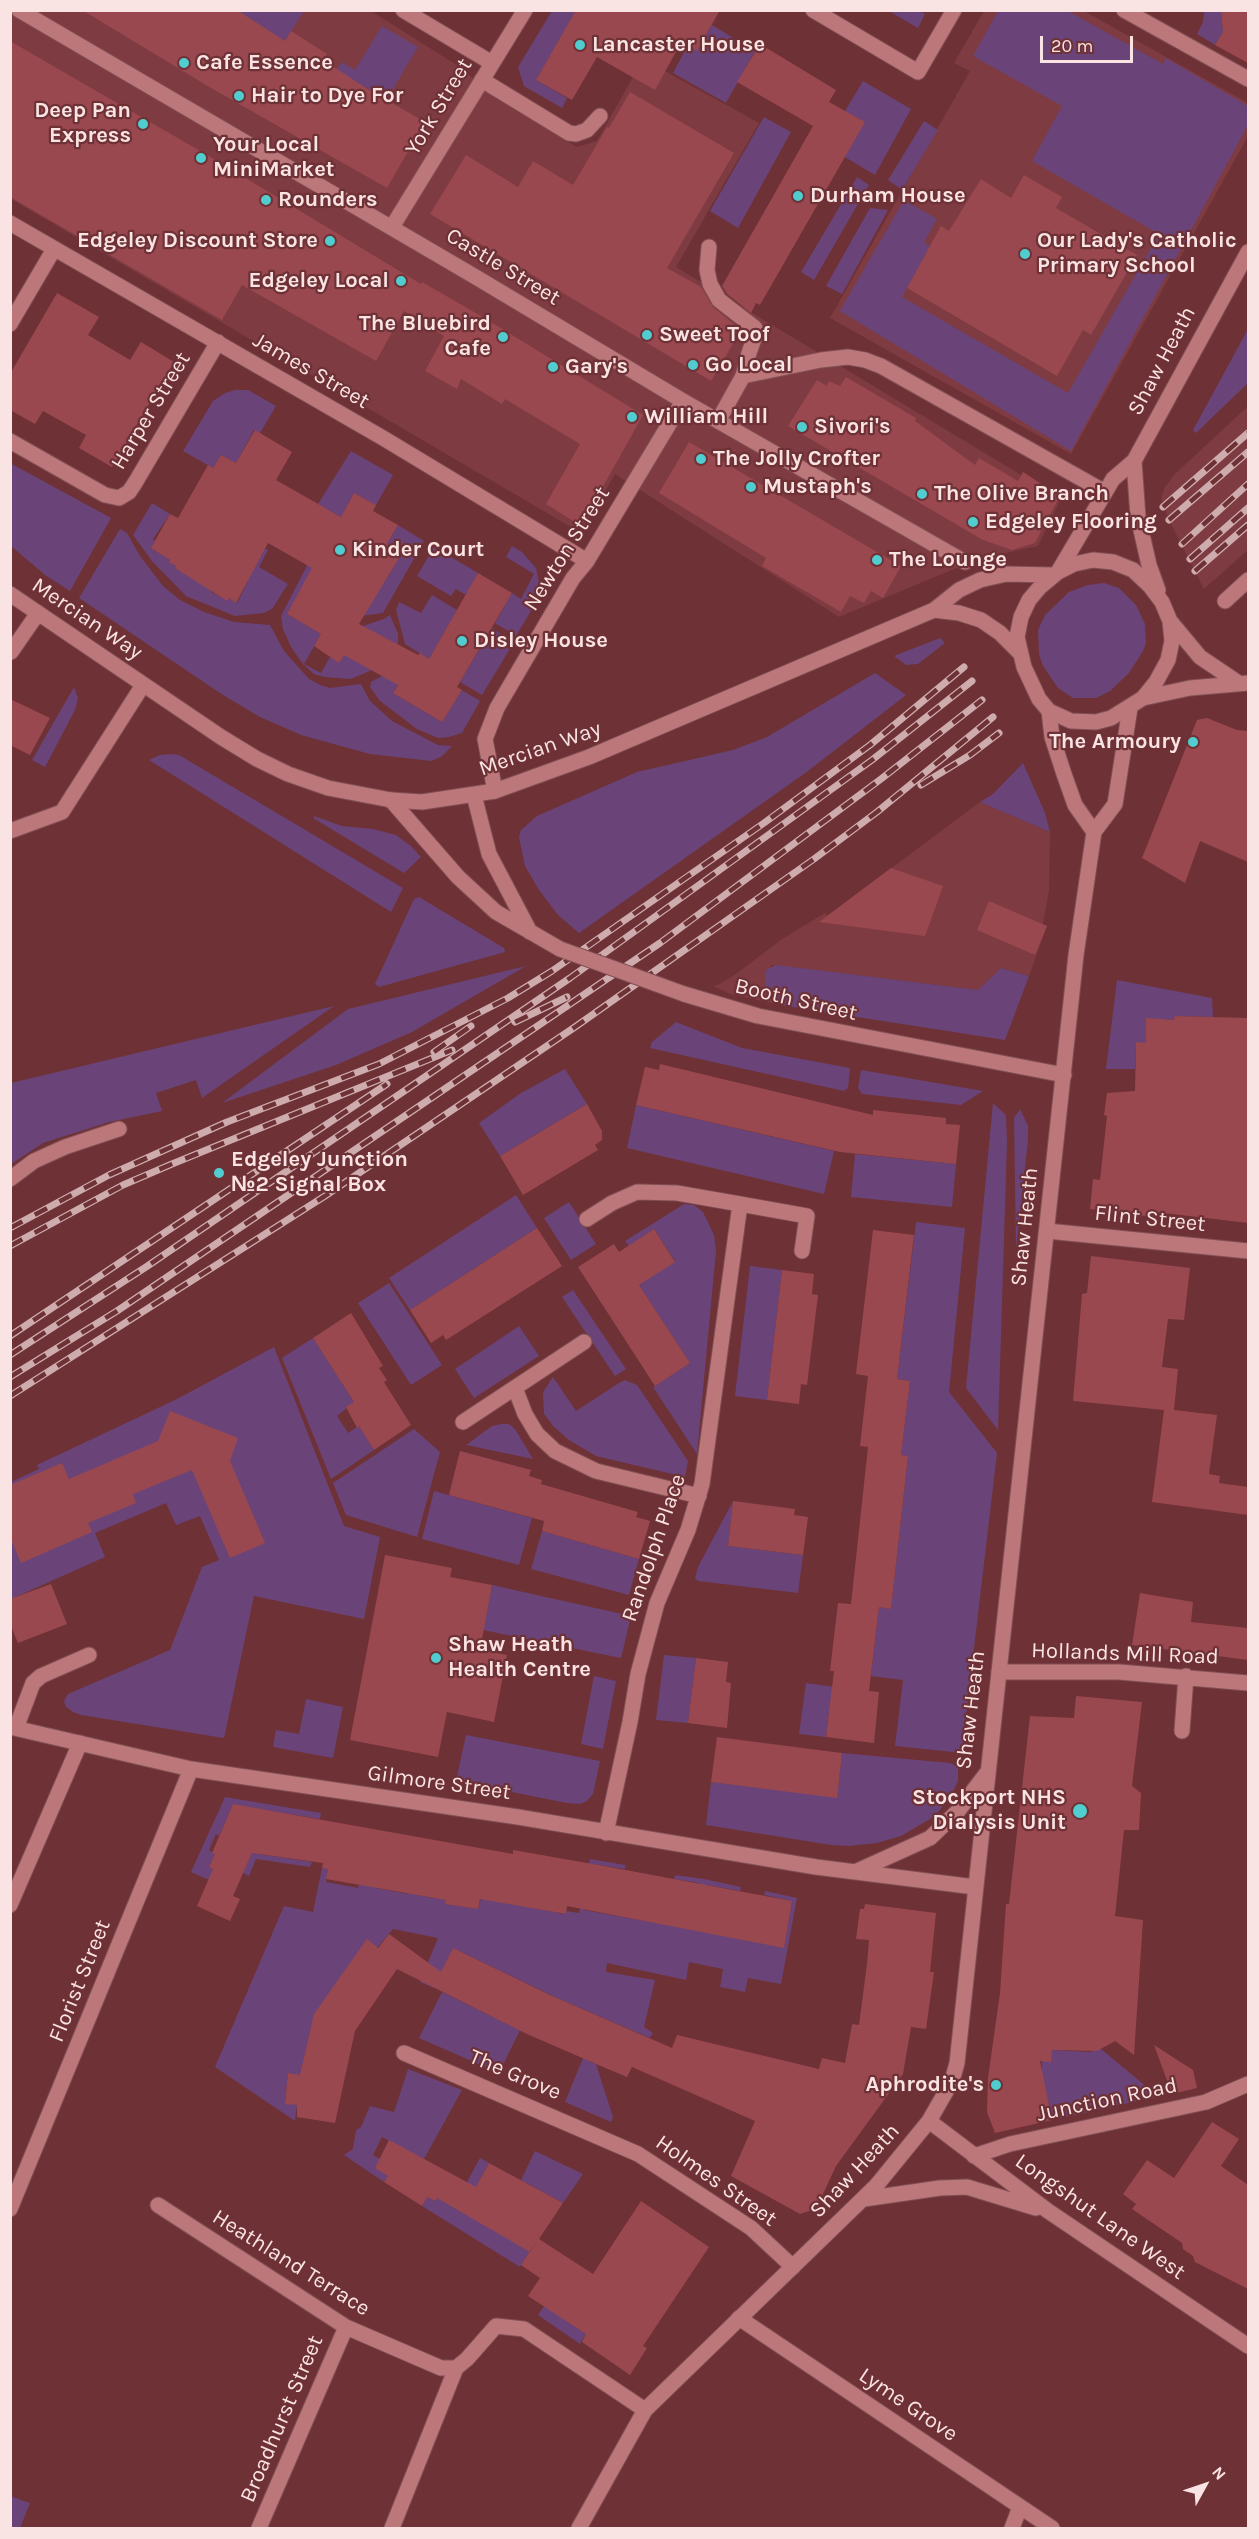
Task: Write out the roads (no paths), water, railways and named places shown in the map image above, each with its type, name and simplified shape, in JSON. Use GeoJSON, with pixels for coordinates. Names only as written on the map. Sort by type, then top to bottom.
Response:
{"type":"FeatureCollection","features":[{"type":"Feature","properties":{"kind":"street","name":"Castle Street"},"geometry":{"type":"LineString","coordinates":[[19,10],[683,401],[965,562]]}},
{"type":"Feature","properties":{"kind":"street"},"geometry":{"type":"LineString","coordinates":[[404,10],[492,63]]}},
{"type":"Feature","properties":{"kind":"street","name":"York Street"},"geometry":{"type":"LineString","coordinates":[[392,228],[525,10]]}},
{"type":"Feature","properties":{"kind":"street"},"geometry":{"type":"LineString","coordinates":[[813,10],[918,72],[954,10]]}},
{"type":"Feature","properties":{"kind":"street"},"geometry":{"type":"LineString","coordinates":[[1124,10],[1248,79]]}},
{"type":"Feature","properties":{"kind":"street"},"geometry":{"type":"LineString","coordinates":[[482,80],[569,133],[576,134],[587,130],[600,116]]}},
{"type":"Feature","properties":{"kind":"street","name":"James Street"},"geometry":{"type":"LineString","coordinates":[[10,223],[218,342],[587,561]]}},
{"type":"Feature","properties":{"kind":"street"},"geometry":{"type":"LineString","coordinates":[[709,247],[707,270],[710,284],[718,300],[748,321],[755,328],[756,333],[748,353],[744,376],[723,424]]}},
{"type":"Feature","properties":{"kind":"street"},"geometry":{"type":"LineString","coordinates":[[10,324],[54,249]]}},
{"type":"Feature","properties":{"kind":"street","name":"Shaw Heath"},"geometry":{"type":"LineString","coordinates":[[1055,574],[1113,479],[1134,461],[1248,252]]}},
{"type":"Feature","properties":{"kind":"street","name":"Harper Street"},"geometry":{"type":"LineString","coordinates":[[10,441],[105,495],[119,498],[129,492],[135,483],[218,342]]}},
{"type":"Feature","properties":{"kind":"street"},"geometry":{"type":"LineString","coordinates":[[744,376],[820,360],[848,357],[865,360],[881,366],[1081,481],[1105,492]]}},
{"type":"Feature","properties":{"kind":"street","name":"Newton Street"},"geometry":{"type":"LineString","coordinates":[[495,791],[486,754],[487,732],[497,708],[567,588],[587,561],[683,401]]}},
{"type":"Feature","properties":{"kind":"street"},"geometry":{"type":"LineString","coordinates":[[1134,461],[1139,524],[1149,566],[1170,621],[1200,657],[1243,682]]}},
{"type":"Feature","properties":{"kind":"street"},"geometry":{"type":"LineString","coordinates":[[1162,602],[1150,586],[1133,570],[1113,562],[1093,560],[1074,564],[1055,574],[1029,600],[1021,617],[1017,637],[1020,653],[1039,699],[1049,711],[1071,721],[1096,722],[1111,718],[1130,708],[1143,698],[1156,682],[1168,660],[1172,641],[1170,621]]}},
{"type":"Feature","properties":{"kind":"street","name":"Mercian Way"},"geometry":{"type":"LineString","coordinates":[[10,594],[221,737],[288,774],[328,788],[391,800],[422,802],[495,791],[590,758],[934,610],[959,591],[980,580],[1006,574],[1055,574]]}},
{"type":"Feature","properties":{"kind":"street"},"geometry":{"type":"LineString","coordinates":[[1225,601],[1248,580]]}},
{"type":"Feature","properties":{"kind":"street"},"geometry":{"type":"LineString","coordinates":[[934,610],[960,613],[981,620],[1000,633],[1020,653]]}},
{"type":"Feature","properties":{"kind":"street"},"geometry":{"type":"LineString","coordinates":[[11,652],[38,613]]}},
{"type":"Feature","properties":{"kind":"street"},"geometry":{"type":"LineString","coordinates":[[1143,698],[1243,682]]}},
{"type":"Feature","properties":{"kind":"street"},"geometry":{"type":"LineString","coordinates":[[10,831],[62,812],[143,685]]}},
{"type":"Feature","properties":{"kind":"street","name":"Shaw Heath"},"geometry":{"type":"LineString","coordinates":[[579,2529],[645,2410],[864,2199],[890,2171],[929,2121],[952,2081],[957,2063],[986,1774],[1075,965],[1094,832],[1115,804],[1130,708]]}},
{"type":"Feature","properties":{"kind":"street"},"geometry":{"type":"LineString","coordinates":[[1049,711],[1052,737],[1075,805],[1094,832]]}},
{"type":"Feature","properties":{"kind":"street"},"geometry":{"type":"LineString","coordinates":[[474,795],[489,854],[530,932]]}},
{"type":"Feature","properties":{"kind":"street","name":"Booth Street"},"geometry":{"type":"LineString","coordinates":[[391,800],[442,860],[496,912],[560,949],[684,994],[758,1016],[1064,1075]]}},
{"type":"Feature","properties":{"kind":"street"},"geometry":{"type":"LineString","coordinates":[[10,1179],[34,1161],[65,1147],[119,1129]]}},
{"type":"Feature","properties":{"kind":"street"},"geometry":{"type":"LineString","coordinates":[[587,1219],[612,1203],[637,1192],[677,1193],[807,1216],[802,1251]]}},
{"type":"Feature","properties":{"kind":"street","name":"Randolph Place"},"geometry":{"type":"LineString","coordinates":[[606,1833],[638,1674],[657,1603],[688,1530],[704,1477],[740,1204]]}},
{"type":"Feature","properties":{"kind":"street","name":"Flint Street"},"geometry":{"type":"LineString","coordinates":[[1047,1231],[1248,1251]]}},
{"type":"Feature","properties":{"kind":"street"},"geometry":{"type":"LineString","coordinates":[[463,1422],[584,1342]]}},
{"type":"Feature","properties":{"kind":"street"},"geometry":{"type":"LineString","coordinates":[[515,1388],[525,1414],[537,1434],[555,1451],[596,1471],[699,1496]]}},
{"type":"Feature","properties":{"kind":"street"},"geometry":{"type":"LineString","coordinates":[[13,1727],[33,1683],[41,1676],[89,1655]]}},
{"type":"Feature","properties":{"kind":"street","name":"Hollands Mill Road"},"geometry":{"type":"LineString","coordinates":[[999,1672],[1057,1674],[1119,1672],[1248,1683]]}},
{"type":"Feature","properties":{"kind":"street"},"geometry":{"type":"LineString","coordinates":[[1182,1731],[1186,1676]]}},
{"type":"Feature","properties":{"kind":"street","name":"Gilmore Street"},"geometry":{"type":"LineString","coordinates":[[13,1727],[191,1769],[519,1817],[816,1867],[975,1887]]}},
{"type":"Feature","properties":{"kind":"street"},"geometry":{"type":"LineString","coordinates":[[10,1905],[80,1743]]}},
{"type":"Feature","properties":{"kind":"street","name":"Florist Street"},"geometry":{"type":"LineString","coordinates":[[10,2209],[191,1769]]}},
{"type":"Feature","properties":{"kind":"street","name":"Gilmore Street"},"geometry":{"type":"LineString","coordinates":[[857,1871],[930,1838],[958,1811],[986,1774]]}},
{"type":"Feature","properties":{"kind":"street","name":"The Grove"},"geometry":{"type":"LineString","coordinates":[[404,2052],[608,2140]]}},
{"type":"Feature","properties":{"kind":"street","name":"Junction Road"},"geometry":{"type":"LineString","coordinates":[[974,2156],[1010,2144],[1206,2102],[1248,2084]]}},
{"type":"Feature","properties":{"kind":"street","name":"Longshut Lane West"},"geometry":{"type":"LineString","coordinates":[[929,2121],[1048,2211],[1248,2346]]}},
{"type":"Feature","properties":{"kind":"street","name":"Holmes Street"},"geometry":{"type":"LineString","coordinates":[[608,2140],[638,2154],[751,2228],[793,2267]]}},
{"type":"Feature","properties":{"kind":"street"},"geometry":{"type":"LineString","coordinates":[[864,2199],[940,2188],[967,2187],[1048,2211]]}},
{"type":"Feature","properties":{"kind":"street","name":"Heathland Terrace"},"geometry":{"type":"LineString","coordinates":[[158,2205],[346,2327],[441,2368],[456,2368]]}},
{"type":"Feature","properties":{"kind":"street","name":"Lyme Grove"},"geometry":{"type":"LineString","coordinates":[[739,2318],[1052,2529]]}},
{"type":"Feature","properties":{"kind":"street"},"geometry":{"type":"LineString","coordinates":[[392,2529],[456,2368],[496,2326],[524,2329],[645,2410]]}},
{"type":"Feature","properties":{"kind":"street","name":"Broadhurst Street"},"geometry":{"type":"LineString","coordinates":[[260,2529],[346,2327]]}},
{"type":"Feature","properties":{"kind":"street"},"geometry":{"type":"LineString","coordinates":[[1012,2529],[1020,2507]]}},
{"type":"Feature","properties":{"kind":"railway"},"geometry":{"type":"LineString","coordinates":[[1163,507],[1248,433]]}},
{"type":"Feature","properties":{"kind":"railway"},"geometry":{"type":"LineString","coordinates":[[1169,520],[1248,452]]}},
{"type":"Feature","properties":{"kind":"railway"},"geometry":{"type":"LineString","coordinates":[[1182,544],[1248,484]]}},
{"type":"Feature","properties":{"kind":"railway"},"geometry":{"type":"LineString","coordinates":[[1190,559],[1248,508]]}},
{"type":"Feature","properties":{"kind":"railway"},"geometry":{"type":"LineString","coordinates":[[1195,571],[1248,525]]}},
{"type":"Feature","properties":{"kind":"railway"},"geometry":{"type":"LineString","coordinates":[[10,1228],[109,1175],[227,1122],[379,1064],[508,998],[552,971],[764,823],[870,745],[964,667]]}},
{"type":"Feature","properties":{"kind":"railway"},"geometry":{"type":"LineString","coordinates":[[10,1355],[146,1267],[570,978],[872,760],[972,681]]}},
{"type":"Feature","properties":{"kind":"railway"},"geometry":{"type":"LineString","coordinates":[[10,1377],[117,1311],[660,943],[881,779],[982,700]]}},
{"type":"Feature","properties":{"kind":"railway"},"geometry":{"type":"LineString","coordinates":[[10,1396],[325,1196],[575,1027],[814,859],[877,812],[993,717]]}},
{"type":"Feature","properties":{"kind":"railway"},"geometry":{"type":"LineString","coordinates":[[921,785],[970,755],[999,733]]}},
{"type":"Feature","properties":{"kind":"railway"},"geometry":{"type":"LineString","coordinates":[[515,1022],[567,997]]}},
{"type":"Feature","properties":{"kind":"railway"},"geometry":{"type":"LineString","coordinates":[[434,1052],[471,1026]]}},
{"type":"Feature","properties":{"kind":"railway"},"geometry":{"type":"LineString","coordinates":[[10,1246],[123,1185],[452,1050]]}},
{"type":"Feature","properties":{"kind":"railway"},"geometry":{"type":"LineString","coordinates":[[10,1336],[387,1084]]}},
{"type":"Feature","properties":{"kind":"place","name":"Lancaster House"},"geometry":{"type":"Point","coordinates":[580,45]}},
{"type":"Feature","properties":{"kind":"place","name":"Cafe Essence"},"geometry":{"type":"Point","coordinates":[184,63]}},
{"type":"Feature","properties":{"kind":"place","name":"Hair to Dye For"},"geometry":{"type":"Point","coordinates":[239,96]}},
{"type":"Feature","properties":{"kind":"place","name":"Deep Pan Express"},"geometry":{"type":"Point","coordinates":[143,124]}},
{"type":"Feature","properties":{"kind":"place","name":"Your Local MiniMarket"},"geometry":{"type":"Point","coordinates":[201,158]}},
{"type":"Feature","properties":{"kind":"place","name":"Durham House"},"geometry":{"type":"Point","coordinates":[798,196]}},
{"type":"Feature","properties":{"kind":"place","name":"Rounders"},"geometry":{"type":"Point","coordinates":[266,200]}},
{"type":"Feature","properties":{"kind":"place","name":"Edgeley Discount Store"},"geometry":{"type":"Point","coordinates":[330,241]}},
{"type":"Feature","properties":{"kind":"place","name":"Our Lady's Catholic Primary School"},"geometry":{"type":"Point","coordinates":[1025,254]}},
{"type":"Feature","properties":{"kind":"place","name":"Edgeley Local"},"geometry":{"type":"Point","coordinates":[401,281]}},
{"type":"Feature","properties":{"kind":"place","name":"Sweet Toof"},"geometry":{"type":"Point","coordinates":[647,335]}},
{"type":"Feature","properties":{"kind":"place","name":"The Bluebird Cafe"},"geometry":{"type":"Point","coordinates":[503,337]}},
{"type":"Feature","properties":{"kind":"place","name":"Go Local"},"geometry":{"type":"Point","coordinates":[693,365]}},
{"type":"Feature","properties":{"kind":"place","name":"Gary's"},"geometry":{"type":"Point","coordinates":[553,367]}},
{"type":"Feature","properties":{"kind":"place","name":"William Hill"},"geometry":{"type":"Point","coordinates":[632,417]}},
{"type":"Feature","properties":{"kind":"place","name":"Sivori's"},"geometry":{"type":"Point","coordinates":[802,427]}},
{"type":"Feature","properties":{"kind":"place","name":"The Jolly Crofter"},"geometry":{"type":"Point","coordinates":[701,459]}},
{"type":"Feature","properties":{"kind":"place","name":"Mustaph's"},"geometry":{"type":"Point","coordinates":[751,487]}},
{"type":"Feature","properties":{"kind":"place","name":"The Olive Branch"},"geometry":{"type":"Point","coordinates":[922,494]}},
{"type":"Feature","properties":{"kind":"place","name":"Edgeley Flooring"},"geometry":{"type":"Point","coordinates":[973,522]}},
{"type":"Feature","properties":{"kind":"place","name":"Kinder Court"},"geometry":{"type":"Point","coordinates":[340,550]}},
{"type":"Feature","properties":{"kind":"place","name":"The Lounge"},"geometry":{"type":"Point","coordinates":[877,560]}},
{"type":"Feature","properties":{"kind":"place","name":"Disley House"},"geometry":{"type":"Point","coordinates":[462,641]}},
{"type":"Feature","properties":{"kind":"place","name":"The Armoury"},"geometry":{"type":"Point","coordinates":[1193,742]}},
{"type":"Feature","properties":{"kind":"place","name":"Edgeley Junction №2 Signal Box"},"geometry":{"type":"Point","coordinates":[219,1173]}},
{"type":"Feature","properties":{"kind":"place","name":"Shaw Heath Health Centre"},"geometry":{"type":"Point","coordinates":[436,1658]}},
{"type":"Feature","properties":{"kind":"place","name":"Stockport NHS Dialysis Unit"},"geometry":{"type":"Point","coordinates":[1080,1811]}},
{"type":"Feature","properties":{"kind":"place","name":"Aphrodite's"},"geometry":{"type":"Point","coordinates":[996,2085]}}]}
